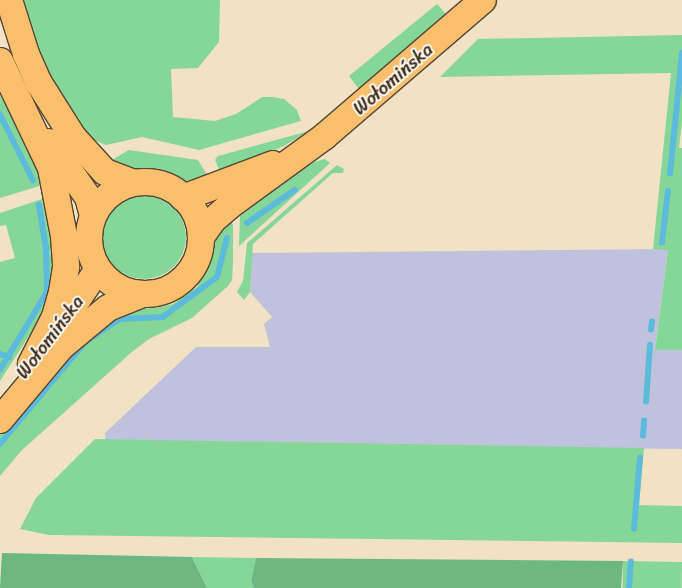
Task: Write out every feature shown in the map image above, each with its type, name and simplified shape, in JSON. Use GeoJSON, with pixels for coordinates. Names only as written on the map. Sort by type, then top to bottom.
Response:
{"type":"FeatureCollection","features":[{"type":"Feature","properties":{"kind":"main road"},"geometry":{"type":"LineString","coordinates":[[9,0],[32,68],[73,137],[105,172],[132,183],[160,184],[183,198],[199,223],[201,238],[199,252],[184,278],[172,287],[142,294],[125,290],[110,282],[98,269],[89,243],[93,216],[88,197],[76,178],[23,108]]}},
{"type":"Feature","properties":{"kind":"main road","name":"Wołomińska"},"geometry":{"type":"LineString","coordinates":[[201,238],[212,221],[229,206],[368,102],[483,0]]}},
{"type":"Feature","properties":{"kind":"main road"},"geometry":{"type":"LineString","coordinates":[[0,61],[51,168],[61,215],[66,267],[55,317],[31,364]]}},
{"type":"Feature","properties":{"kind":"main road","name":"Wołomińska"},"geometry":{"type":"LineString","coordinates":[[183,198],[300,154]]}},
{"type":"Feature","properties":{"kind":"main road"},"geometry":{"type":"LineString","coordinates":[[93,216],[103,202],[116,190],[132,183]]}},
{"type":"Feature","properties":{"kind":"main road","name":"Wołomińska"},"geometry":{"type":"LineString","coordinates":[[0,403],[76,306],[98,269]]}},
{"type":"Feature","properties":{"kind":"main road","name":"Wołomińska"},"geometry":{"type":"LineString","coordinates":[[0,420],[61,347],[108,308],[142,294]]}},
{"type":"Feature","properties":{"kind":"shaded area"},"geometry":{"type":"Polygon","coordinates":[[[668,249],[655,350],[682,350],[682,449],[106,442],[105,433],[196,347],[270,347],[264,324],[272,317],[250,292],[251,253],[668,249]]]}},
{"type":"Feature","properties":{"kind":"green space"},"geometry":{"type":"Polygon","coordinates":[[[22,0],[220,0],[219,42],[198,68],[171,69],[173,117],[215,121],[236,114],[262,97],[273,97],[284,99],[297,110],[301,121],[199,150],[142,137],[106,145],[92,139],[70,110],[46,69],[22,0]]]}},
{"type":"Feature","properties":{"kind":"green space"},"geometry":{"type":"Polygon","coordinates":[[[437,4],[446,14],[361,92],[349,76],[437,4]]]}},
{"type":"Feature","properties":{"kind":"green space"},"geometry":{"type":"Polygon","coordinates":[[[682,35],[682,121],[679,148],[682,148],[682,350],[655,350],[668,250],[653,249],[671,73],[440,77],[478,39],[682,35]]]}},
{"type":"Feature","properties":{"kind":"green space"},"geometry":{"type":"Polygon","coordinates":[[[0,95],[39,161],[43,185],[0,198],[0,95]]]}},
{"type":"Feature","properties":{"kind":"green space"},"geometry":{"type":"Polygon","coordinates":[[[309,131],[284,146],[221,174],[215,160],[218,156],[309,131]]]}},
{"type":"Feature","properties":{"kind":"green space"},"geometry":{"type":"Polygon","coordinates":[[[129,150],[198,160],[209,178],[185,181],[164,171],[123,168],[108,162],[129,150]]]}},
{"type":"Feature","properties":{"kind":"green space"},"geometry":{"type":"Polygon","coordinates":[[[325,159],[330,163],[239,246],[240,213],[314,162],[325,159]]]}},
{"type":"Feature","properties":{"kind":"green space"},"geometry":{"type":"Polygon","coordinates":[[[337,165],[344,169],[343,173],[333,173],[253,244],[250,292],[244,300],[237,292],[243,281],[247,243],[337,165]]]}},
{"type":"Feature","properties":{"kind":"green space"},"geometry":{"type":"Polygon","coordinates":[[[144,195],[160,198],[174,207],[183,221],[186,237],[183,253],[174,267],[160,276],[144,279],[128,276],[114,267],[105,253],[102,237],[105,221],[114,207],[128,198],[144,195]]]}},
{"type":"Feature","properties":{"kind":"green space"},"geometry":{"type":"Polygon","coordinates":[[[45,198],[54,266],[45,311],[0,381],[0,262],[15,258],[6,225],[0,226],[0,213],[45,198]]]}},
{"type":"Feature","properties":{"kind":"green space"},"geometry":{"type":"Polygon","coordinates":[[[229,218],[233,225],[233,262],[232,280],[228,286],[192,318],[149,339],[133,351],[22,450],[0,476],[0,427],[60,355],[127,309],[155,308],[173,304],[197,287],[213,254],[216,233],[229,218]]]}},
{"type":"Feature","properties":{"kind":"green space"},"geometry":{"type":"Polygon","coordinates":[[[95,439],[644,448],[639,505],[682,506],[682,543],[49,535],[20,529],[36,498],[95,439]]]}},
{"type":"Feature","properties":{"kind":"green space"},"geometry":{"type":"Polygon","coordinates":[[[2,553],[192,557],[207,588],[0,588],[2,553]]]}},
{"type":"Feature","properties":{"kind":"green space"},"geometry":{"type":"Polygon","coordinates":[[[192,557],[256,558],[251,581],[254,588],[207,588],[192,557]]]}},
{"type":"Feature","properties":{"kind":"green space"},"geometry":{"type":"Polygon","coordinates":[[[256,558],[623,561],[621,588],[254,588],[251,581],[256,558]]]}},
{"type":"Feature","properties":{"kind":"green space"},"geometry":{"type":"Polygon","coordinates":[[[623,561],[682,562],[682,588],[623,588],[623,561]]]}},
{"type":"Feature","properties":{"kind":"waterway"},"geometry":{"type":"LineString","coordinates":[[670,174],[682,54]]}},
{"type":"Feature","properties":{"kind":"waterway"},"geometry":{"type":"LineString","coordinates":[[0,114],[33,180]]}},
{"type":"Feature","properties":{"kind":"waterway"},"geometry":{"type":"LineString","coordinates":[[247,223],[295,190]]}},
{"type":"Feature","properties":{"kind":"waterway"},"geometry":{"type":"LineString","coordinates":[[662,243],[668,191]]}},
{"type":"Feature","properties":{"kind":"waterway"},"geometry":{"type":"LineString","coordinates":[[0,370],[47,292],[46,249],[39,206]]}},
{"type":"Feature","properties":{"kind":"waterway"},"geometry":{"type":"LineString","coordinates":[[0,444],[86,341],[120,319],[163,317],[217,277],[227,238]]}},
{"type":"Feature","properties":{"kind":"waterway"},"geometry":{"type":"LineString","coordinates":[[651,330],[652,322]]}},
{"type":"Feature","properties":{"kind":"waterway"},"geometry":{"type":"LineString","coordinates":[[646,402],[650,345]]}},
{"type":"Feature","properties":{"kind":"waterway"},"geometry":{"type":"LineString","coordinates":[[0,354],[10,357]]}},
{"type":"Feature","properties":{"kind":"waterway"},"geometry":{"type":"LineString","coordinates":[[643,436],[644,421]]}},
{"type":"Feature","properties":{"kind":"waterway"},"geometry":{"type":"LineString","coordinates":[[634,529],[640,458]]}},
{"type":"Feature","properties":{"kind":"waterway"},"geometry":{"type":"LineString","coordinates":[[629,588],[631,562]]}}]}
